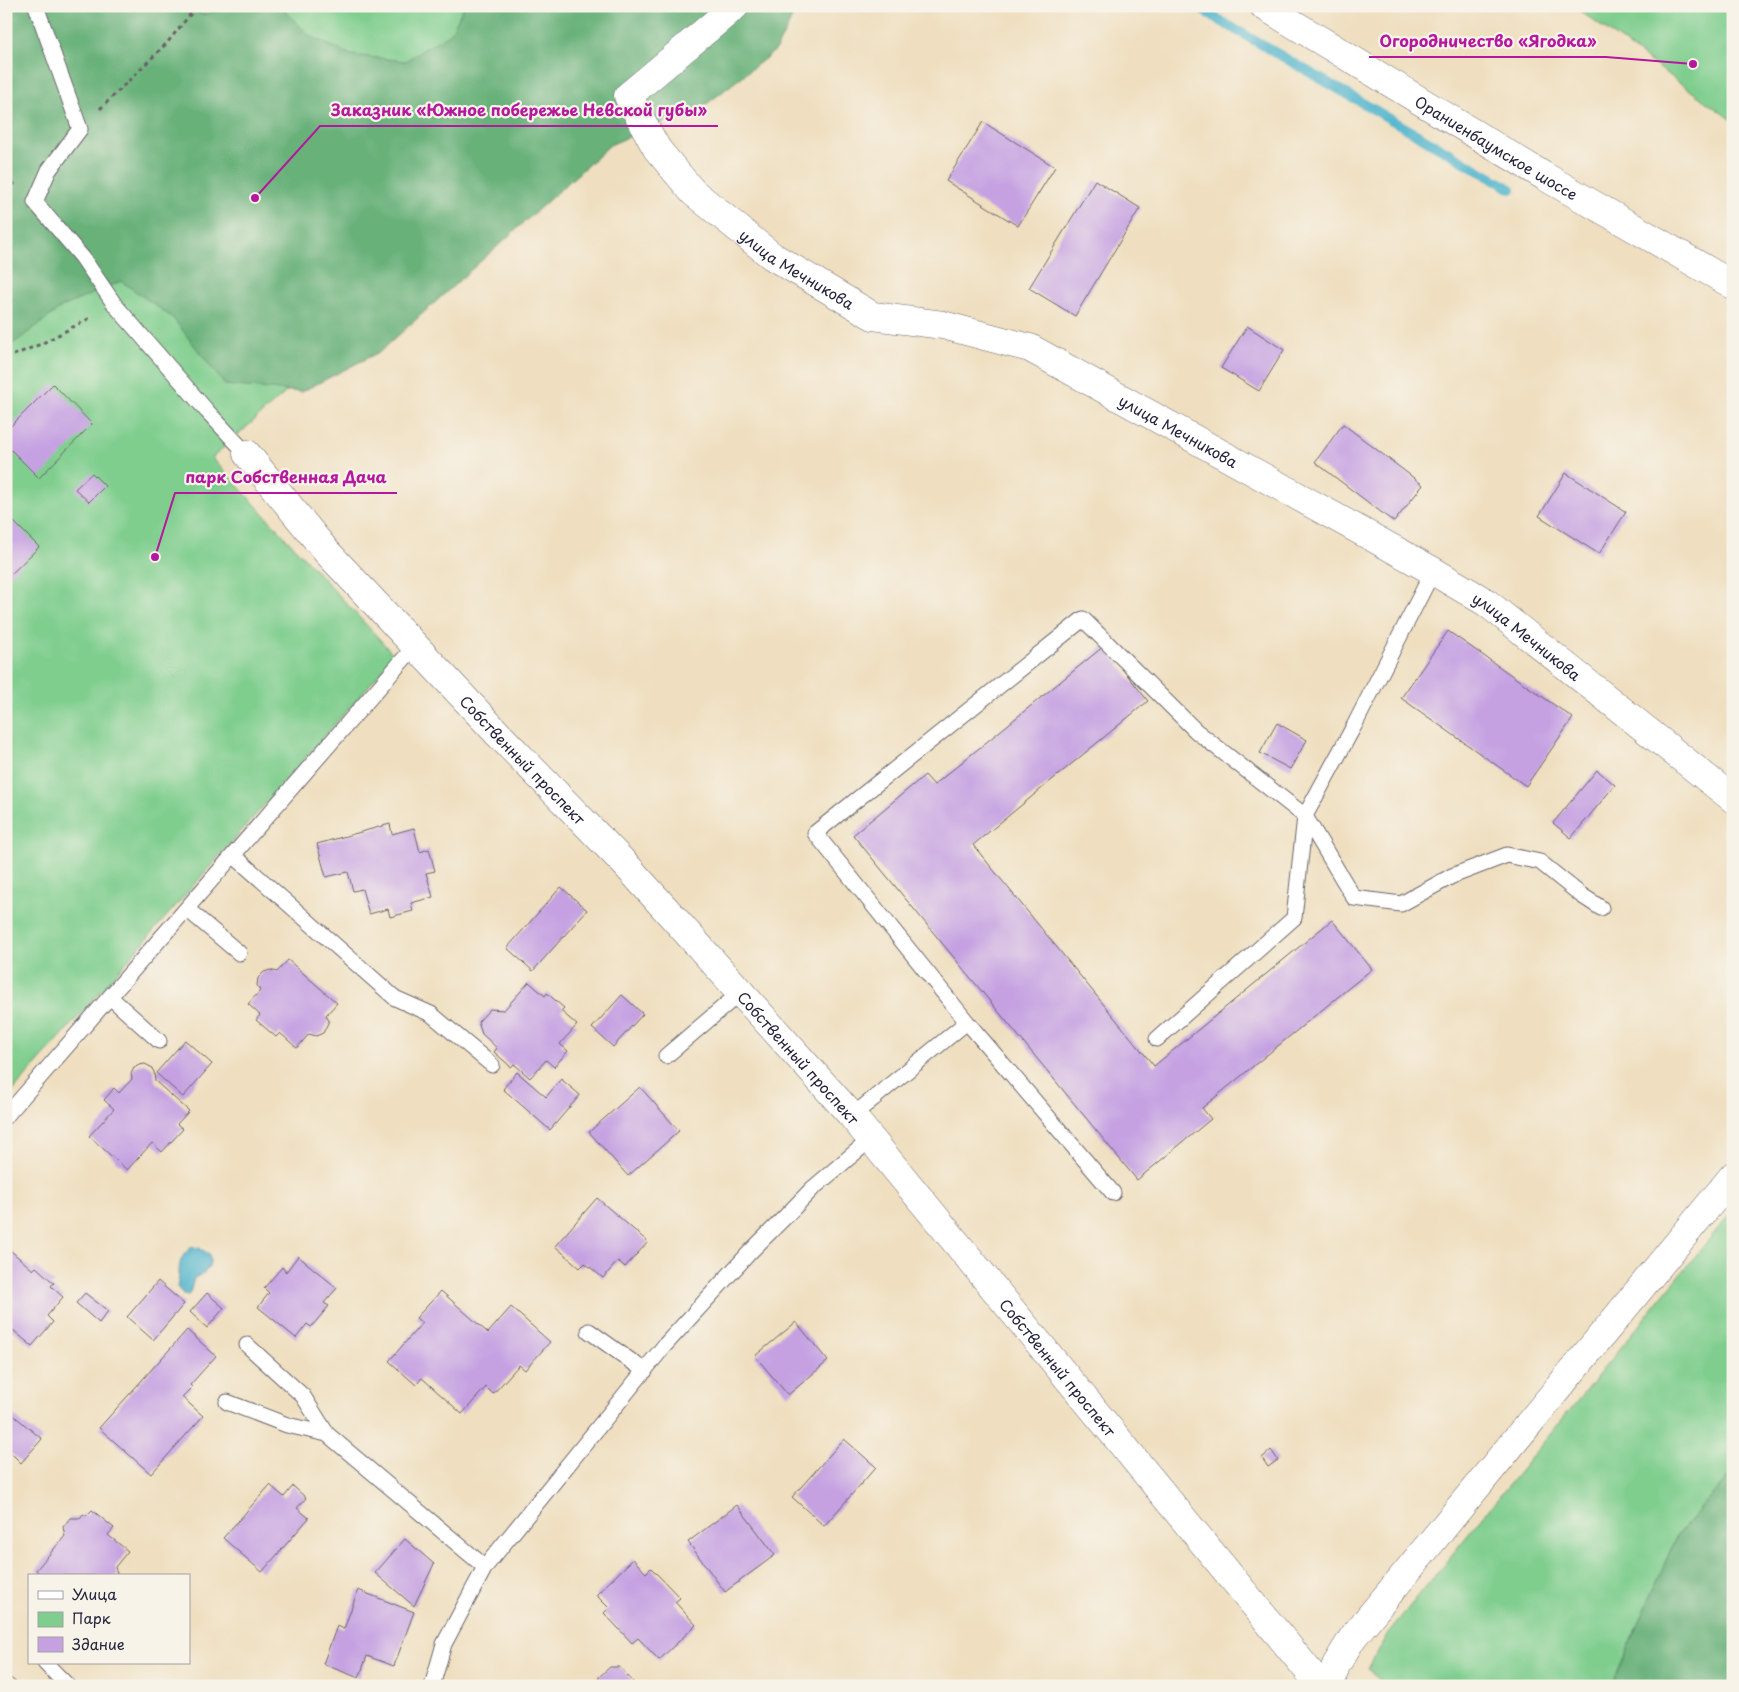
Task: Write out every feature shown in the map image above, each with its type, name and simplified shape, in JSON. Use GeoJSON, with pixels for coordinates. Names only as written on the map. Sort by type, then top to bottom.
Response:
{"type":"FeatureCollection","features":[{"type":"Feature","properties":{"kind":"street","name":"улица Мечникова"},"geometry":{"type":"LineString","coordinates":[[735,6],[628,96],[657,149],[694,192],[772,256],[873,316],[943,325],[1030,348],[1433,571],[1487,603],[1733,799]]}},
{"type":"Feature","properties":{"kind":"street","name":"Ораниенбаумское шоссе"},"geometry":{"type":"LineString","coordinates":[[1264,6],[1544,176],[1733,285]]}},
{"type":"Feature","properties":{"kind":"street","name":"Собственный проспект"},"geometry":{"type":"LineString","coordinates":[[247,454],[326,551],[499,735],[626,864],[852,1116],[1321,1686]]}},
{"type":"Feature","properties":{"kind":"street"},"geometry":{"type":"LineString","coordinates":[[1330,1686],[1336,1665],[1352,1637],[1733,1176]]}},
{"type":"Feature","properties":{"kind":"lane"},"geometry":{"type":"LineString","coordinates":[[36,6],[80,129],[49,170],[35,202],[82,257],[115,305],[247,454]]}},
{"type":"Feature","properties":{"kind":"lane"},"geometry":{"type":"LineString","coordinates":[[1157,1039],[1294,918],[1305,816],[1354,726],[1433,571]]}},
{"type":"Feature","properties":{"kind":"lane"},"geometry":{"type":"LineString","coordinates":[[1113,1193],[967,1022],[815,833],[1083,619],[1196,731],[1305,816],[1354,898],[1401,904],[1452,876],[1508,855],[1540,862],[1580,895],[1601,908]]}},
{"type":"Feature","properties":{"kind":"lane"},"geometry":{"type":"LineString","coordinates":[[6,1116],[415,646]]}},
{"type":"Feature","properties":{"kind":"lane"},"geometry":{"type":"LineString","coordinates":[[233,855],[395,998],[431,1014],[492,1065]]}},
{"type":"Feature","properties":{"kind":"lane"},"geometry":{"type":"LineString","coordinates":[[187,909],[239,954]]}},
{"type":"Feature","properties":{"kind":"lane"},"geometry":{"type":"LineString","coordinates":[[666,1056],[741,992]]}},
{"type":"Feature","properties":{"kind":"lane"},"geometry":{"type":"LineString","coordinates":[[110,997],[159,1041]]}},
{"type":"Feature","properties":{"kind":"lane"},"geometry":{"type":"LineString","coordinates":[[852,1116],[967,1022]]}},
{"type":"Feature","properties":{"kind":"lane"},"geometry":{"type":"LineString","coordinates":[[432,1686],[444,1644],[485,1567],[665,1345],[751,1251],[812,1190],[871,1139]]}},
{"type":"Feature","properties":{"kind":"lane"},"geometry":{"type":"LineString","coordinates":[[589,1331],[645,1371]]}},
{"type":"Feature","properties":{"kind":"lane"},"geometry":{"type":"LineString","coordinates":[[247,1345],[303,1396],[327,1434],[485,1567]]}},
{"type":"Feature","properties":{"kind":"lane"},"geometry":{"type":"LineString","coordinates":[[227,1402],[287,1425],[327,1434]]}},
{"type":"Feature","properties":{"kind":"lane"},"geometry":{"type":"LineString","coordinates":[[46,1664],[68,1686]]}},
{"type":"Feature","properties":{"kind":"path"},"geometry":{"type":"LineString","coordinates":[[80,129],[167,42],[197,6]]}},
{"type":"Feature","properties":{"kind":"path"},"geometry":{"type":"LineString","coordinates":[[6,358],[42,344],[115,305]]}},
{"type":"Feature","properties":{"kind":"green space"},"geometry":{"type":"Polygon","coordinates":[[[6,6],[708,6],[610,103],[212,458],[395,656],[6,1099],[6,6]]]}},
{"type":"Feature","properties":{"kind":"green space"},"geometry":{"type":"Polygon","coordinates":[[[6,6],[196,6],[201,15],[238,6],[280,6],[310,36],[351,55],[405,61],[451,33],[464,6],[798,6],[776,50],[708,103],[610,145],[381,351],[301,392],[225,385],[173,318],[121,281],[62,307],[10,346],[6,347],[6,6]]]}},
{"type":"Feature","properties":{"kind":"green space"},"geometry":{"type":"Polygon","coordinates":[[[1573,6],[1733,6],[1733,121],[1573,6]]]}},
{"type":"Feature","properties":{"kind":"green space"},"geometry":{"type":"Polygon","coordinates":[[[1733,1210],[1733,1472],[1677,1535],[1612,1686],[1384,1686],[1368,1668],[1388,1633],[1733,1210]]]}},
{"type":"Feature","properties":{"kind":"green space"},"geometry":{"type":"Polygon","coordinates":[[[1733,1472],[1733,1686],[1612,1686],[1677,1535],[1733,1472]]]}},
{"type":"Feature","properties":{"kind":"water"},"geometry":{"type":"Polygon","coordinates":[[[192,1247],[199,1248],[209,1254],[210,1263],[205,1272],[194,1278],[190,1293],[187,1296],[177,1287],[181,1261],[186,1252],[192,1247]]]}},
{"type":"Feature","properties":{"kind":"building"},"geometry":{"type":"Polygon","coordinates":[[[983,122],[1055,167],[1018,226],[946,181],[983,122]]]}},
{"type":"Feature","properties":{"kind":"building"},"geometry":{"type":"Polygon","coordinates":[[[1095,180],[1140,208],[1075,316],[1029,288],[1095,180]]]}},
{"type":"Feature","properties":{"kind":"building"},"geometry":{"type":"Polygon","coordinates":[[[1247,326],[1284,350],[1259,391],[1221,368],[1247,326]]]}},
{"type":"Feature","properties":{"kind":"building"},"geometry":{"type":"Polygon","coordinates":[[[53,384],[92,424],[39,478],[6,445],[6,431],[53,384]]]}},
{"type":"Feature","properties":{"kind":"building"},"geometry":{"type":"Polygon","coordinates":[[[1343,424],[1423,485],[1394,522],[1315,462],[1343,424]]]}},
{"type":"Feature","properties":{"kind":"building"},"geometry":{"type":"Polygon","coordinates":[[[92,473],[105,486],[89,502],[75,489],[92,473]]]}},
{"type":"Feature","properties":{"kind":"building"},"geometry":{"type":"Polygon","coordinates":[[[1566,473],[1626,512],[1599,554],[1539,516],[1566,473]]]}},
{"type":"Feature","properties":{"kind":"building"},"geometry":{"type":"Polygon","coordinates":[[[6,514],[39,547],[6,579],[6,514]]]}},
{"type":"Feature","properties":{"kind":"building"},"geometry":{"type":"Polygon","coordinates":[[[1448,631],[1573,718],[1526,786],[1401,698],[1448,631]]]}},
{"type":"Feature","properties":{"kind":"building"},"geometry":{"type":"Polygon","coordinates":[[[1104,646],[1148,701],[973,845],[1154,1066],[1332,920],[1372,969],[1202,1108],[1211,1119],[1137,1180],[853,835],[925,775],[934,785],[1104,646]]]}},
{"type":"Feature","properties":{"kind":"building"},"geometry":{"type":"Polygon","coordinates":[[[1277,723],[1307,740],[1290,769],[1260,753],[1277,723]]]}},
{"type":"Feature","properties":{"kind":"building"},"geometry":{"type":"Polygon","coordinates":[[[1597,770],[1615,785],[1571,838],[1553,823],[1597,770]]]}},
{"type":"Feature","properties":{"kind":"building"},"geometry":{"type":"Polygon","coordinates":[[[390,824],[392,834],[414,828],[420,852],[429,849],[435,871],[426,873],[433,897],[411,903],[413,911],[390,917],[388,909],[369,914],[362,889],[353,891],[348,872],[326,877],[317,844],[390,824]]]}},
{"type":"Feature","properties":{"kind":"building"},"geometry":{"type":"Polygon","coordinates":[[[561,887],[587,910],[533,971],[507,948],[561,887]]]}},
{"type":"Feature","properties":{"kind":"building"},"geometry":{"type":"Polygon","coordinates":[[[288,960],[337,1003],[326,1015],[329,1021],[323,1033],[316,1036],[309,1034],[297,1048],[280,1033],[276,1037],[256,1020],[260,1015],[248,1004],[260,991],[257,985],[258,978],[264,972],[270,970],[277,972],[288,960]]]}},
{"type":"Feature","properties":{"kind":"building"},"geometry":{"type":"Polygon","coordinates":[[[529,982],[545,996],[547,993],[564,1008],[561,1011],[577,1025],[560,1044],[568,1051],[554,1067],[546,1060],[530,1078],[514,1064],[511,1067],[494,1052],[497,1048],[482,1034],[478,1022],[490,1009],[504,1010],[529,982]]]}},
{"type":"Feature","properties":{"kind":"building"},"geometry":{"type":"Polygon","coordinates":[[[622,995],[643,1014],[613,1047],[592,1028],[622,995]]]}},
{"type":"Feature","properties":{"kind":"building"},"geometry":{"type":"Polygon","coordinates":[[[185,1040],[212,1064],[183,1097],[156,1073],[185,1040]]]}},
{"type":"Feature","properties":{"kind":"building"},"geometry":{"type":"Polygon","coordinates":[[[145,1064],[151,1067],[154,1072],[155,1081],[189,1111],[177,1124],[183,1129],[162,1152],[152,1143],[127,1170],[89,1136],[114,1109],[104,1100],[114,1088],[119,1093],[132,1079],[131,1074],[134,1068],[145,1064]]]}},
{"type":"Feature","properties":{"kind":"building"},"geometry":{"type":"Polygon","coordinates":[[[517,1072],[546,1097],[561,1079],[580,1095],[550,1130],[503,1089],[517,1072]]]}},
{"type":"Feature","properties":{"kind":"building"},"geometry":{"type":"Polygon","coordinates":[[[640,1087],[679,1131],[628,1176],[589,1132],[640,1087]]]}},
{"type":"Feature","properties":{"kind":"building"},"geometry":{"type":"Polygon","coordinates":[[[597,1198],[648,1242],[625,1267],[618,1261],[603,1278],[585,1263],[580,1268],[555,1246],[597,1198]]]}},
{"type":"Feature","properties":{"kind":"building"},"geometry":{"type":"Polygon","coordinates":[[[11,1251],[33,1270],[36,1267],[54,1283],[51,1286],[63,1297],[47,1316],[53,1322],[32,1346],[13,1330],[11,1332],[6,1328],[6,1256],[11,1251]]]}},
{"type":"Feature","properties":{"kind":"building"},"geometry":{"type":"Polygon","coordinates":[[[298,1256],[337,1288],[324,1303],[329,1306],[311,1327],[307,1324],[296,1338],[258,1307],[269,1293],[264,1288],[282,1267],[286,1272],[298,1256]]]}},
{"type":"Feature","properties":{"kind":"building"},"geometry":{"type":"Polygon","coordinates":[[[158,1281],[184,1304],[153,1340],[127,1317],[158,1281]]]}},
{"type":"Feature","properties":{"kind":"building"},"geometry":{"type":"Polygon","coordinates":[[[441,1291],[488,1333],[511,1307],[550,1342],[525,1370],[519,1365],[493,1394],[486,1387],[462,1414],[422,1378],[416,1385],[389,1361],[422,1323],[416,1318],[441,1291]]]}},
{"type":"Feature","properties":{"kind":"building"},"geometry":{"type":"Polygon","coordinates":[[[85,1293],[108,1311],[99,1323],[76,1303],[85,1293]]]}},
{"type":"Feature","properties":{"kind":"building"},"geometry":{"type":"Polygon","coordinates":[[[207,1293],[224,1308],[207,1328],[190,1312],[207,1293]]]}},
{"type":"Feature","properties":{"kind":"building"},"geometry":{"type":"Polygon","coordinates":[[[796,1322],[828,1361],[788,1395],[755,1356],[796,1322]]]}},
{"type":"Feature","properties":{"kind":"building"},"geometry":{"type":"Polygon","coordinates":[[[187,1330],[216,1356],[190,1385],[192,1387],[182,1397],[203,1416],[151,1474],[99,1428],[187,1330]]]}},
{"type":"Feature","properties":{"kind":"building"},"geometry":{"type":"Polygon","coordinates":[[[6,1409],[42,1439],[21,1463],[12,1454],[6,1455],[6,1409]]]}},
{"type":"Feature","properties":{"kind":"building"},"geometry":{"type":"Polygon","coordinates":[[[844,1439],[876,1467],[824,1526],[792,1497],[844,1439]]]}},
{"type":"Feature","properties":{"kind":"building"},"geometry":{"type":"Polygon","coordinates":[[[1271,1450],[1278,1460],[1268,1467],[1262,1458],[1271,1450]]]}},
{"type":"Feature","properties":{"kind":"building"},"geometry":{"type":"Polygon","coordinates":[[[270,1485],[284,1497],[293,1486],[306,1498],[297,1508],[309,1518],[262,1572],[223,1538],[270,1485]]]}},
{"type":"Feature","properties":{"kind":"building"},"geometry":{"type":"Polygon","coordinates":[[[737,1505],[775,1555],[725,1592],[688,1542],[737,1505]]]}},
{"type":"Feature","properties":{"kind":"building"},"geometry":{"type":"Polygon","coordinates":[[[92,1510],[114,1528],[108,1535],[128,1551],[115,1567],[117,1574],[40,1574],[36,1570],[65,1536],[63,1527],[70,1518],[80,1518],[83,1514],[86,1516],[92,1510]]]}},
{"type":"Feature","properties":{"kind":"building"},"geometry":{"type":"Polygon","coordinates":[[[405,1539],[434,1564],[414,1606],[375,1573],[405,1539]]]}},
{"type":"Feature","properties":{"kind":"building"},"geometry":{"type":"Polygon","coordinates":[[[633,1559],[646,1573],[651,1568],[680,1598],[675,1602],[696,1625],[659,1660],[638,1638],[632,1643],[604,1613],[609,1608],[596,1595],[633,1559]]]}},
{"type":"Feature","properties":{"kind":"building"},"geometry":{"type":"Polygon","coordinates":[[[358,1590],[414,1612],[394,1666],[367,1656],[359,1678],[323,1664],[337,1626],[344,1629],[358,1590]]]}},
{"type":"Feature","properties":{"kind":"building"},"geometry":{"type":"Polygon","coordinates":[[[610,1667],[620,1667],[634,1683],[631,1686],[597,1686],[599,1677],[610,1667]]]}},
{"type":"Feature","properties":{"kind":"building"},"geometry":{"type":"Polygon","coordinates":[[[6,1674],[20,1686],[6,1686],[6,1674]]]}},
{"type":"Feature","properties":{"kind":"waterway"},"geometry":{"type":"LineString","coordinates":[[1195,6],[1511,189]]}},
{"type":"Feature","properties":{"kind":"place","name":"Огородничество «Ягодка»"},"geometry":{"type":"Point","coordinates":[1693,64]}},
{"type":"Feature","properties":{"kind":"place","name":"Заказник «Южное побережье Невской губы»"},"geometry":{"type":"Point","coordinates":[255,198]}},
{"type":"Feature","properties":{"kind":"place","name":"парк Собственная Дача"},"geometry":{"type":"Point","coordinates":[155,557]}}]}
